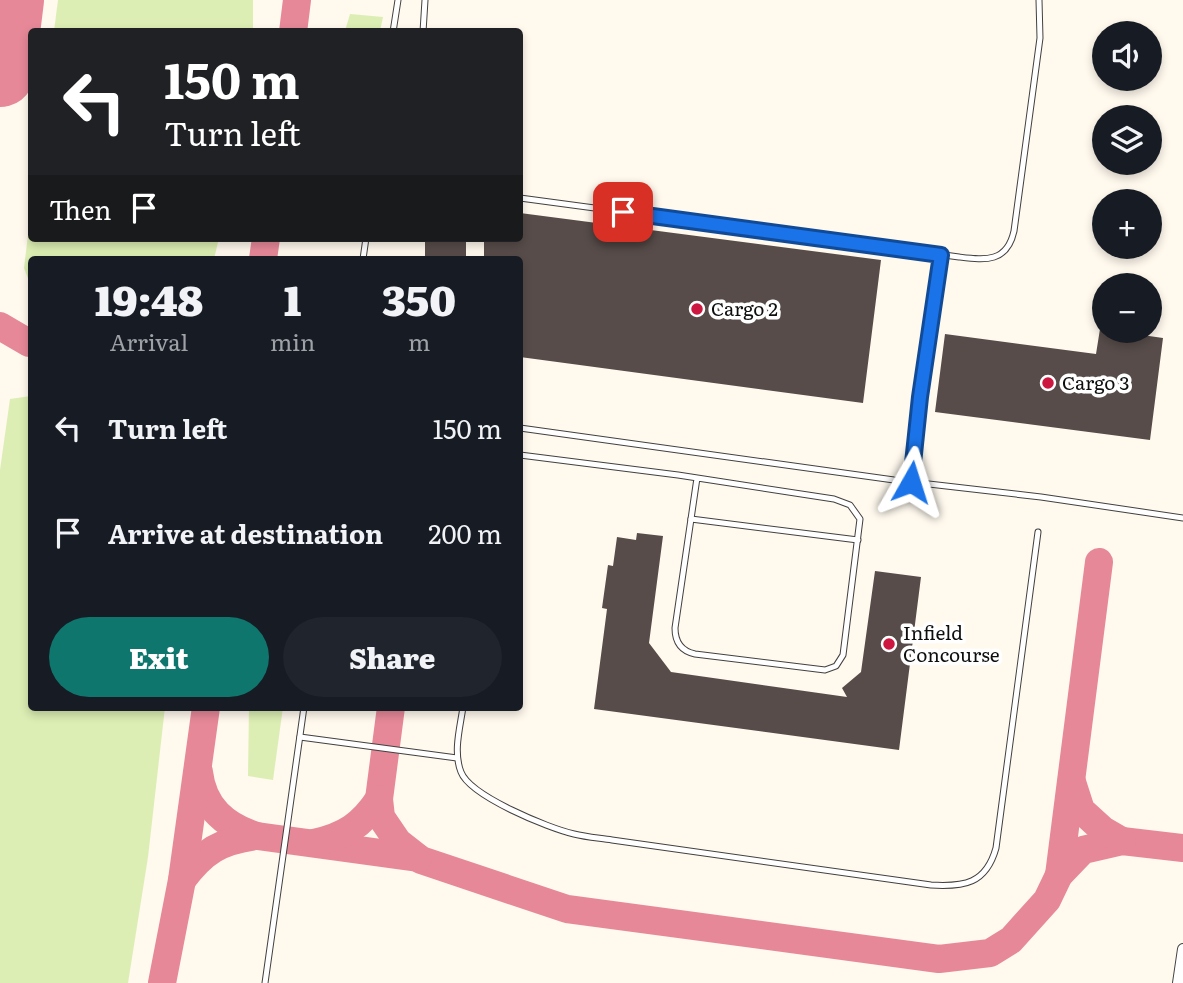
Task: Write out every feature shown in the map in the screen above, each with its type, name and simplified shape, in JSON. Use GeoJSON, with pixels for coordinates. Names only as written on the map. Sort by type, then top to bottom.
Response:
{"type":"FeatureCollection","features":[{"type":"Feature","properties":{"kind":"street"},"geometry":{"type":"LineString","coordinates":[[1178,983],[1183,949]]}},
{"type":"Feature","properties":{"kind":"lane"},"geometry":{"type":"LineString","coordinates":[[394,28],[398,0]]}},
{"type":"Feature","properties":{"kind":"lane"},"geometry":{"type":"LineString","coordinates":[[423,28],[425,0]]}},
{"type":"Feature","properties":{"kind":"lane"},"geometry":{"type":"LineString","coordinates":[[523,198],[941,255],[993,258],[1011,242],[1040,38],[1039,0]]}},
{"type":"Feature","properties":{"kind":"lane"},"geometry":{"type":"LineString","coordinates":[[911,482],[920,397],[941,255]]}},
{"type":"Feature","properties":{"kind":"lane"},"geometry":{"type":"LineString","coordinates":[[523,428],[911,482],[1030,495],[1183,518]]}},
{"type":"Feature","properties":{"kind":"lane"},"geometry":{"type":"LineString","coordinates":[[523,454],[697,478],[842,501],[856,512],[860,519],[843,655],[836,666],[825,670],[695,654],[682,648],[674,635],[697,478]]}},
{"type":"Feature","properties":{"kind":"lane"},"geometry":{"type":"LineString","coordinates":[[691,519],[858,540]]}},
{"type":"Feature","properties":{"kind":"lane"},"geometry":{"type":"LineString","coordinates":[[463,711],[457,758],[464,779],[471,787],[530,818],[575,835],[931,885],[961,886],[989,868],[996,848],[1038,532]]}},
{"type":"Feature","properties":{"kind":"lane"},"geometry":{"type":"LineString","coordinates":[[265,983],[303,711]]}},
{"type":"Feature","properties":{"kind":"lane"},"geometry":{"type":"LineString","coordinates":[[300,737],[457,758]]}},
{"type":"Feature","properties":{"kind":"green space"},"geometry":{"type":"Polygon","coordinates":[[[58,0],[253,0],[253,28],[54,28],[58,0]]]}},
{"type":"Feature","properties":{"kind":"green space"},"geometry":{"type":"Polygon","coordinates":[[[350,14],[383,17],[381,28],[346,28],[350,14]]]}},
{"type":"Feature","properties":{"kind":"green space"},"geometry":{"type":"Polygon","coordinates":[[[28,235],[28,242],[218,242],[215,256],[28,256],[28,278],[24,268],[28,235]]]}},
{"type":"Feature","properties":{"kind":"green space"},"geometry":{"type":"Polygon","coordinates":[[[28,396],[28,711],[165,711],[148,857],[128,983],[0,983],[0,470],[10,399],[28,396]]]}},
{"type":"Feature","properties":{"kind":"green space"},"geometry":{"type":"Polygon","coordinates":[[[249,711],[282,711],[273,780],[248,776],[249,711]]]}},
{"type":"Feature","properties":{"kind":"building","name":"Cargo 2"},"geometry":{"type":"Polygon","coordinates":[[[523,213],[881,260],[863,403],[523,357],[523,256],[484,256],[484,242],[523,242],[523,213]]]}},
{"type":"Feature","properties":{"kind":"building"},"geometry":{"type":"Polygon","coordinates":[[[425,242],[466,242],[466,256],[425,256],[425,242]]]}},
{"type":"Feature","properties":{"kind":"building","name":"Cargo 3"},"geometry":{"type":"Polygon","coordinates":[[[945,334],[1096,354],[1098,343],[1162,343],[1163,338],[1150,440],[935,412],[945,334]]]}},
{"type":"Feature","properties":{"kind":"building","name":"Infield Concourse"},"geometry":{"type":"Polygon","coordinates":[[[637,533],[663,536],[649,643],[671,672],[847,697],[842,688],[861,672],[875,571],[921,577],[899,750],[594,709],[607,609],[602,608],[608,565],[613,566],[617,537],[636,540],[637,533]]]}},
{"type":"Feature","properties":{"kind":"taxiway"},"geometry":{"type":"LineString","coordinates":[[294,28],[297,0]]}},
{"type":"Feature","properties":{"kind":"taxiway"},"geometry":{"type":"LineString","coordinates":[[263,256],[265,242]]}},
{"type":"Feature","properties":{"kind":"taxiway"},"geometry":{"type":"LineString","coordinates":[[0,326],[28,342]]}},
{"type":"Feature","properties":{"kind":"taxiway"},"geometry":{"type":"LineString","coordinates":[[1059,875],[1099,562]]}},
{"type":"Feature","properties":{"kind":"taxiway"},"geometry":{"type":"LineString","coordinates":[[162,983],[182,880],[205,711]]}},
{"type":"Feature","properties":{"kind":"taxiway"},"geometry":{"type":"LineString","coordinates":[[390,711],[379,799],[381,817],[398,842],[421,860],[567,909],[939,959],[990,953],[1011,940],[1047,900],[1059,875],[1083,850],[1122,841],[1183,848]]}},
{"type":"Feature","properties":{"kind":"taxiway"},"geometry":{"type":"LineString","coordinates":[[199,772],[201,784],[211,805],[226,821],[245,832],[257,836],[418,858]]}},
{"type":"Feature","properties":{"kind":"taxiway"},"geometry":{"type":"LineString","coordinates":[[1072,782],[1081,810],[1103,830],[1122,841]]}},
{"type":"Feature","properties":{"kind":"taxiway"},"geometry":{"type":"LineString","coordinates":[[314,843],[335,837],[352,828],[379,799]]}},
{"type":"Feature","properties":{"kind":"taxiway"},"geometry":{"type":"LineString","coordinates":[[182,880],[214,849],[223,844],[257,836]]}},
{"type":"Feature","properties":{"kind":"runway"},"geometry":{"type":"LineString","coordinates":[[0,72],[9,0]]}},
{"type":"Feature","properties":{"kind":"place","name":"Cargo 2"},"geometry":{"type":"Point","coordinates":[697,309]}},
{"type":"Feature","properties":{"kind":"place","name":"Cargo 3"},"geometry":{"type":"Point","coordinates":[1048,383]}},
{"type":"Feature","properties":{"kind":"place","name":"Infield Concourse"},"geometry":{"type":"Point","coordinates":[889,644]}},
{"type":"Feature","properties":{"kind":"route"},"geometry":{"type":"LineString","coordinates":[[623,212],[941,255],[920,397],[911,482]]}}]}
